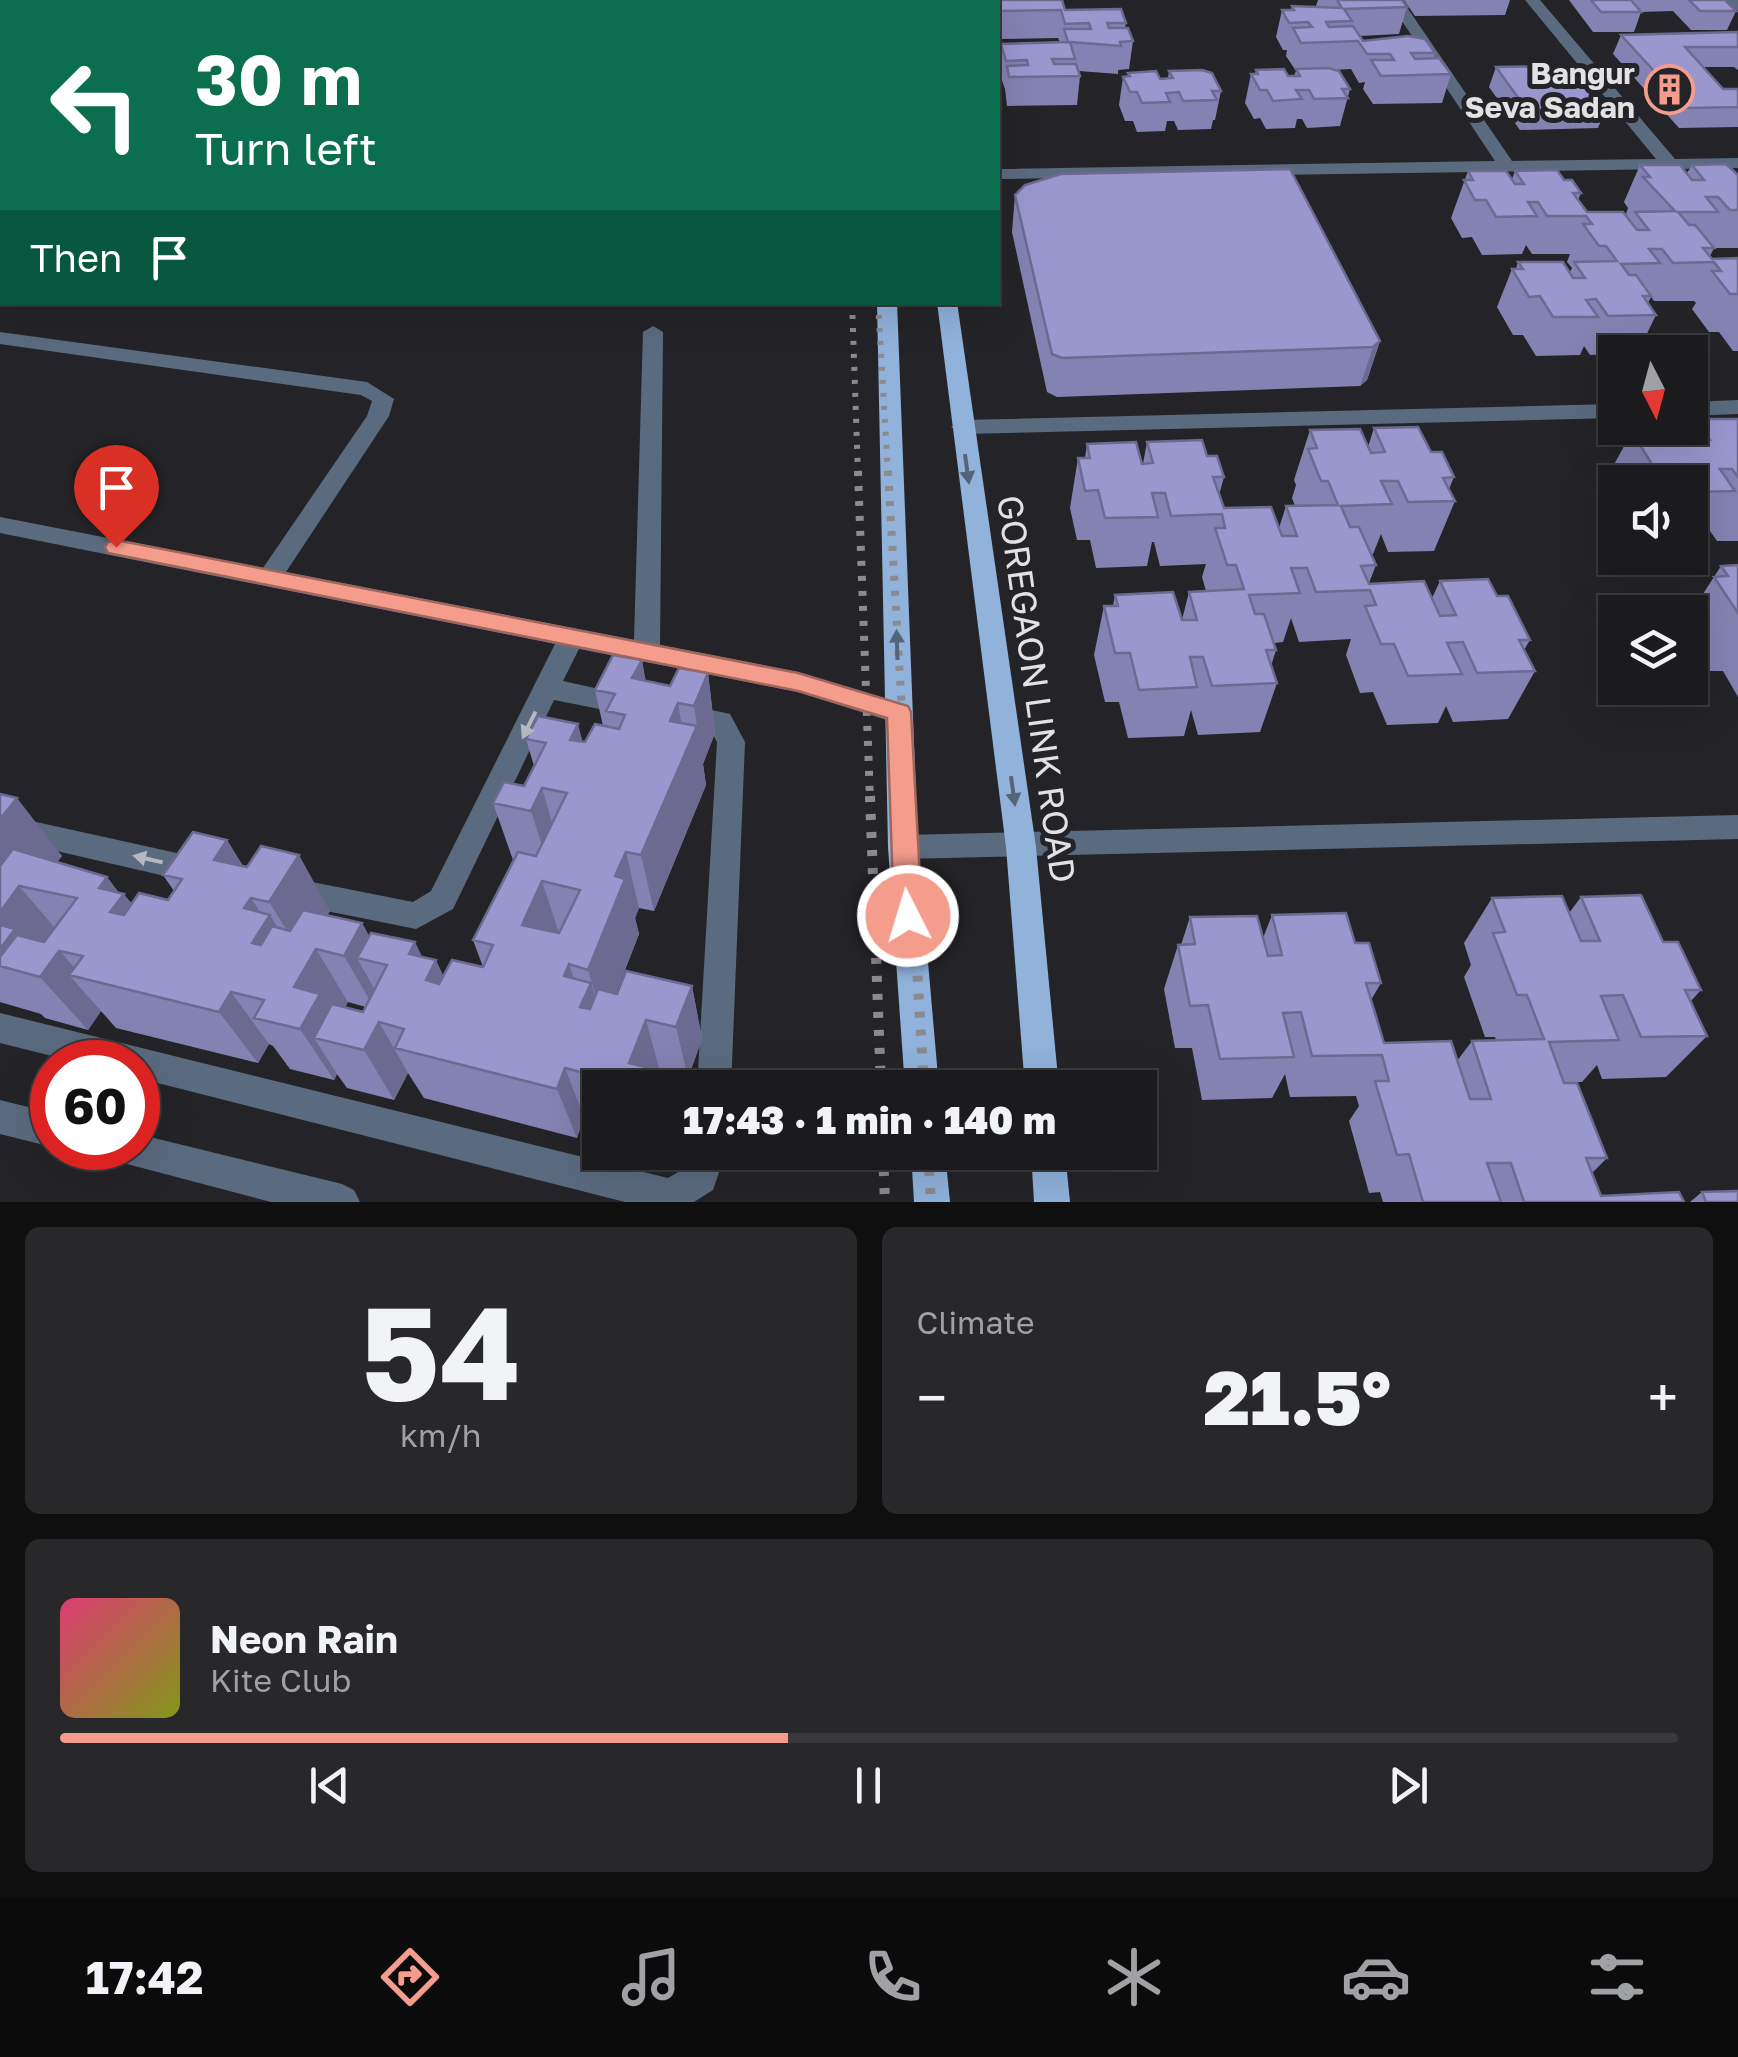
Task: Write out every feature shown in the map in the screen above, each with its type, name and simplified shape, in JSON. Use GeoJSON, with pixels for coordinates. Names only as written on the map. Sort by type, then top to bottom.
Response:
{"type":"FeatureCollection","features":[{"type":"Feature","properties":{"kind":"main road"},"geometry":{"type":"LineString","coordinates":[[888,305],[903,848],[921,1070]]}},
{"type":"Feature","properties":{"kind":"main road","name":"GOREGAON LINK ROAD"},"geometry":{"type":"LineString","coordinates":[[947,305],[1021,847],[1040,1070]]}},
{"type":"Feature","properties":{"kind":"main road"},"geometry":{"type":"LineString","coordinates":[[929,1170],[932,1202]]}},
{"type":"Feature","properties":{"kind":"main road"},"geometry":{"type":"LineString","coordinates":[[1049,1170],[1052,1202]]}},
{"type":"Feature","properties":{"kind":"street"},"geometry":{"type":"LineString","coordinates":[[1395,0],[1507,166]]}},
{"type":"Feature","properties":{"kind":"street"},"geometry":{"type":"LineString","coordinates":[[1532,0],[1669,163]]}},
{"type":"Feature","properties":{"kind":"street"},"geometry":{"type":"LineString","coordinates":[[1731,0],[1738,7]]}},
{"type":"Feature","properties":{"kind":"street"},"geometry":{"type":"LineString","coordinates":[[1000,174],[1730,163],[1738,182]]}},
{"type":"Feature","properties":{"kind":"street"},"geometry":{"type":"LineString","coordinates":[[647,654],[653,332]]}},
{"type":"Feature","properties":{"kind":"street"},"geometry":{"type":"LineString","coordinates":[[0,338],[367,389],[383,399],[378,416],[270,577]]}},
{"type":"Feature","properties":{"kind":"street"},"geometry":{"type":"LineString","coordinates":[[1708,409],[1738,408]]}},
{"type":"Feature","properties":{"kind":"street"},"geometry":{"type":"LineString","coordinates":[[962,427],[1598,410]]}},
{"type":"Feature","properties":{"kind":"street"},"geometry":{"type":"LineString","coordinates":[[0,525],[798,682],[899,712]]}},
{"type":"Feature","properties":{"kind":"street"},"geometry":{"type":"LineString","coordinates":[[261,885],[416,916],[442,900],[572,638]]}},
{"type":"Feature","properties":{"kind":"street"},"geometry":{"type":"LineString","coordinates":[[547,688],[720,722],[727,729],[731,742],[715,1070]]}},
{"type":"Feature","properties":{"kind":"street"},"geometry":{"type":"LineString","coordinates":[[0,826],[224,876]]}},
{"type":"Feature","properties":{"kind":"street"},"geometry":{"type":"LineString","coordinates":[[903,848],[1738,828]]}},
{"type":"Feature","properties":{"kind":"street"},"geometry":{"type":"LineString","coordinates":[[0,1028],[641,1196],[671,1196],[701,1178],[703,1170]]}},
{"type":"Feature","properties":{"kind":"street"},"geometry":{"type":"LineString","coordinates":[[0,1116],[30,1124]]}},
{"type":"Feature","properties":{"kind":"street"},"geometry":{"type":"LineString","coordinates":[[160,1157],[342,1202]]}},
{"type":"Feature","properties":{"kind":"building"},"geometry":{"type":"Polygon","coordinates":[[[1000,0],[1062,0],[1065,10],[1121,9],[1126,23],[1107,23],[1109,28],[1128,28],[1133,41],[1120,42],[1121,46],[1070,42],[1075,59],[1052,59],[1054,64],[1076,64],[1080,76],[1009,77],[1007,66],[1028,65],[1027,60],[1006,61],[1001,44],[1068,42],[1064,29],[1091,29],[1089,23],[1065,24],[1061,10],[1000,11],[1000,0]]]}},
{"type":"Feature","properties":{"kind":"building"},"geometry":{"type":"Polygon","coordinates":[[[1337,0],[1402,0],[1407,7],[1344,9],[1352,21],[1326,22],[1329,27],[1353,26],[1363,41],[1408,36],[1425,39],[1435,53],[1411,53],[1415,59],[1439,58],[1451,74],[1381,76],[1371,60],[1394,60],[1390,54],[1367,54],[1358,41],[1301,43],[1293,28],[1312,27],[1308,22],[1289,23],[1282,10],[1294,10],[1292,6],[1342,8],[1337,0]]]}},
{"type":"Feature","properties":{"kind":"building"},"geometry":{"type":"Polygon","coordinates":[[[1591,0],[1631,0],[1641,12],[1601,12],[1591,0]]]}},
{"type":"Feature","properties":{"kind":"building"},"geometry":{"type":"Polygon","coordinates":[[[1689,0],[1725,0],[1736,11],[1700,11],[1689,0]]]}},
{"type":"Feature","properties":{"kind":"building"},"geometry":{"type":"Polygon","coordinates":[[[1738,32],[1738,47],[1685,47],[1723,89],[1738,89],[1738,107],[1688,108],[1621,35],[1738,32]]]}},
{"type":"Feature","properties":{"kind":"building"},"geometry":{"type":"Polygon","coordinates":[[[1572,66],[1606,108],[1527,110],[1496,67],[1572,66]]]}},
{"type":"Feature","properties":{"kind":"building"},"geometry":{"type":"Polygon","coordinates":[[[1284,69],[1288,76],[1300,76],[1296,69],[1339,71],[1350,89],[1342,89],[1348,98],[1314,99],[1309,90],[1296,90],[1302,99],[1273,101],[1267,90],[1260,90],[1251,74],[1258,74],[1256,70],[1284,69]]]}},
{"type":"Feature","properties":{"kind":"building"},"geometry":{"type":"Polygon","coordinates":[[[1156,71],[1160,79],[1173,78],[1169,71],[1212,73],[1221,91],[1212,91],[1217,100],[1183,101],[1179,92],[1166,93],[1170,102],[1142,103],[1137,92],[1130,92],[1123,77],[1130,76],[1128,73],[1156,71]]]}},
{"type":"Feature","properties":{"kind":"building"},"geometry":{"type":"Polygon","coordinates":[[[1726,164],[1738,175],[1738,210],[1730,210],[1718,197],[1706,197],[1718,212],[1678,212],[1714,248],[1703,248],[1712,259],[1738,258],[1738,294],[1730,294],[1712,271],[1721,271],[1714,262],[1673,263],[1662,249],[1649,249],[1660,263],[1621,264],[1629,275],[1636,275],[1651,296],[1643,296],[1656,315],[1608,316],[1596,299],[1586,300],[1598,317],[1553,317],[1540,296],[1529,297],[1512,269],[1523,269],[1518,262],[1563,262],[1573,278],[1585,278],[1574,262],[1617,261],[1606,246],[1599,246],[1583,224],[1592,224],[1586,216],[1547,216],[1538,202],[1528,202],[1537,216],[1496,217],[1486,200],[1475,200],[1464,180],[1473,180],[1468,171],[1506,171],[1515,184],[1524,184],[1515,171],[1557,170],[1564,180],[1572,180],[1581,193],[1573,193],[1587,212],[1623,212],[1637,230],[1649,230],[1635,212],[1675,211],[1643,177],[1650,177],[1640,165],[1680,165],[1692,180],[1704,180],[1692,165],[1726,164]]]}},
{"type":"Feature","properties":{"kind":"building"},"geometry":{"type":"Polygon","coordinates":[[[1290,169],[1380,341],[1373,347],[1062,358],[1052,354],[1015,195],[1025,185],[1061,174],[1290,169]]]}},
{"type":"Feature","properties":{"kind":"building"},"geometry":{"type":"Polygon","coordinates":[[[1708,419],[1738,419],[1738,477],[1732,469],[1720,469],[1735,491],[1708,492],[1708,465],[1652,465],[1640,445],[1708,445],[1708,419]]]}},
{"type":"Feature","properties":{"kind":"building"},"geometry":{"type":"Polygon","coordinates":[[[1418,427],[1431,452],[1442,452],[1454,477],[1443,478],[1455,501],[1408,502],[1398,481],[1381,481],[1392,504],[1341,506],[1350,527],[1359,527],[1376,565],[1361,566],[1369,584],[1424,581],[1440,616],[1456,615],[1440,581],[1488,579],[1497,596],[1508,596],[1530,640],[1519,640],[1535,671],[1477,673],[1463,642],[1447,643],[1462,674],[1408,676],[1394,644],[1381,644],[1365,606],[1376,605],[1370,590],[1316,592],[1307,568],[1291,568],[1300,593],[1249,595],[1255,614],[1264,614],[1276,650],[1266,650],[1277,683],[1212,686],[1203,657],[1190,657],[1197,687],[1139,690],[1130,653],[1115,653],[1104,606],[1118,606],[1115,595],[1173,592],[1182,620],[1197,620],[1189,592],[1244,589],[1236,565],[1227,565],[1215,528],[1225,528],[1222,514],[1171,516],[1165,493],[1152,493],[1158,517],[1105,518],[1098,490],[1085,491],[1078,458],[1090,458],[1087,444],[1136,442],[1142,464],[1153,463],[1147,442],[1202,440],[1207,456],[1217,456],[1224,477],[1213,477],[1224,508],[1271,507],[1282,536],[1297,536],[1286,506],[1338,505],[1328,481],[1321,481],[1308,449],[1317,448],[1310,430],[1360,429],[1371,453],[1385,452],[1374,428],[1418,427]]]}},
{"type":"Feature","properties":{"kind":"building"},"geometry":{"type":"Polygon","coordinates":[[[1738,565],[1738,613],[1714,577],[1728,576],[1721,566],[1738,565]]]}},
{"type":"Feature","properties":{"kind":"building"},"geometry":{"type":"Polygon","coordinates":[[[613,655],[642,660],[632,678],[670,686],[679,668],[708,673],[694,706],[678,703],[670,721],[697,726],[641,855],[626,852],[615,876],[625,879],[588,970],[569,964],[564,976],[591,983],[580,1007],[590,1009],[598,989],[617,994],[626,971],[692,986],[676,1027],[646,1020],[629,1063],[658,1070],[582,1072],[565,1068],[557,1089],[395,1048],[404,1029],[379,1022],[364,1050],[314,1038],[332,1004],[363,1012],[387,965],[357,958],[371,933],[415,942],[409,954],[436,960],[426,980],[439,984],[452,960],[483,967],[493,945],[473,940],[518,852],[536,856],[567,793],[542,788],[531,811],[493,803],[504,782],[524,786],[546,743],[526,739],[538,716],[578,724],[570,740],[585,742],[595,724],[619,729],[625,715],[606,711],[615,694],[595,690],[613,655]],[[542,881],[522,925],[559,933],[580,890],[542,881]]]}},
{"type":"Feature","properties":{"kind":"building"},"geometry":{"type":"Polygon","coordinates":[[[0,794],[17,798],[0,819],[0,794]]]}},
{"type":"Feature","properties":{"kind":"building"},"geometry":{"type":"Polygon","coordinates":[[[193,832],[227,840],[214,860],[247,867],[261,846],[299,855],[269,902],[251,898],[244,908],[270,915],[252,943],[261,945],[272,926],[290,931],[303,910],[362,923],[344,956],[316,949],[294,987],[320,994],[300,1029],[254,1018],[264,1000],[231,992],[219,1012],[69,975],[83,956],[59,951],[40,977],[0,966],[0,957],[17,935],[44,942],[77,898],[19,886],[0,912],[0,866],[13,849],[107,877],[99,888],[124,894],[110,912],[124,915],[139,893],[168,900],[182,879],[163,875],[193,832]]]}},
{"type":"Feature","properties":{"kind":"building"},"geometry":{"type":"Polygon","coordinates":[[[1641,895],[1663,942],[1678,942],[1701,990],[1685,990],[1707,1036],[1641,1037],[1623,995],[1601,996],[1619,1040],[1549,1042],[1564,1083],[1577,1083],[1607,1158],[1586,1158],[1601,1196],[1679,1192],[1684,1202],[1524,1202],[1511,1163],[1487,1163],[1501,1202],[1423,1202],[1409,1154],[1397,1155],[1375,1081],[1389,1081],[1382,1055],[1312,1056],[1301,1012],[1283,1013],[1294,1057],[1220,1059],[1208,1005],[1190,1006],[1178,945],[1195,944],[1190,917],[1257,916],[1268,956],[1282,955],[1272,915],[1346,913],[1355,943],[1369,943],[1381,983],[1366,983],[1384,1043],[1451,1041],[1470,1099],[1491,1099],[1472,1041],[1544,1039],[1527,995],[1517,995],[1493,933],[1505,932],[1492,898],[1562,896],[1581,941],[1600,941],[1581,897],[1641,895]]]}},
{"type":"Feature","properties":{"kind":"building"},"geometry":{"type":"Polygon","coordinates":[[[0,925],[15,929],[0,949],[0,925]]]}},
{"type":"Feature","properties":{"kind":"building"},"geometry":{"type":"Polygon","coordinates":[[[1738,1191],[1738,1202],[1706,1202],[1702,1192],[1738,1191]]]}},
{"type":"Feature","properties":{"kind":"railway"},"geometry":{"type":"LineString","coordinates":[[852,305],[858,474]]}},
{"type":"Feature","properties":{"kind":"railway"},"geometry":{"type":"LineString","coordinates":[[878,305],[888,474]]}},
{"type":"Feature","properties":{"kind":"railway"},"geometry":{"type":"LineString","coordinates":[[858,471],[870,799]]}},
{"type":"Feature","properties":{"kind":"railway"},"geometry":{"type":"LineString","coordinates":[[888,471],[907,799]]}},
{"type":"Feature","properties":{"kind":"railway"},"geometry":{"type":"LineString","coordinates":[[870,796],[880,1070]]}},
{"type":"Feature","properties":{"kind":"railway"},"geometry":{"type":"LineString","coordinates":[[907,796],[923,1070]]}},
{"type":"Feature","properties":{"kind":"railway"},"geometry":{"type":"LineString","coordinates":[[884,1170],[885,1202]]}},
{"type":"Feature","properties":{"kind":"railway"},"geometry":{"type":"LineString","coordinates":[[929,1170],[931,1202]]}},
{"type":"Feature","properties":{"kind":"place","name":"Bangur Seva Sadan"},"geometry":{"type":"Point","coordinates":[1670,90]}},
{"type":"Feature","properties":{"kind":"route"},"geometry":{"type":"LineString","coordinates":[[116,547],[798,682],[899,712],[908,916]]}}]}
